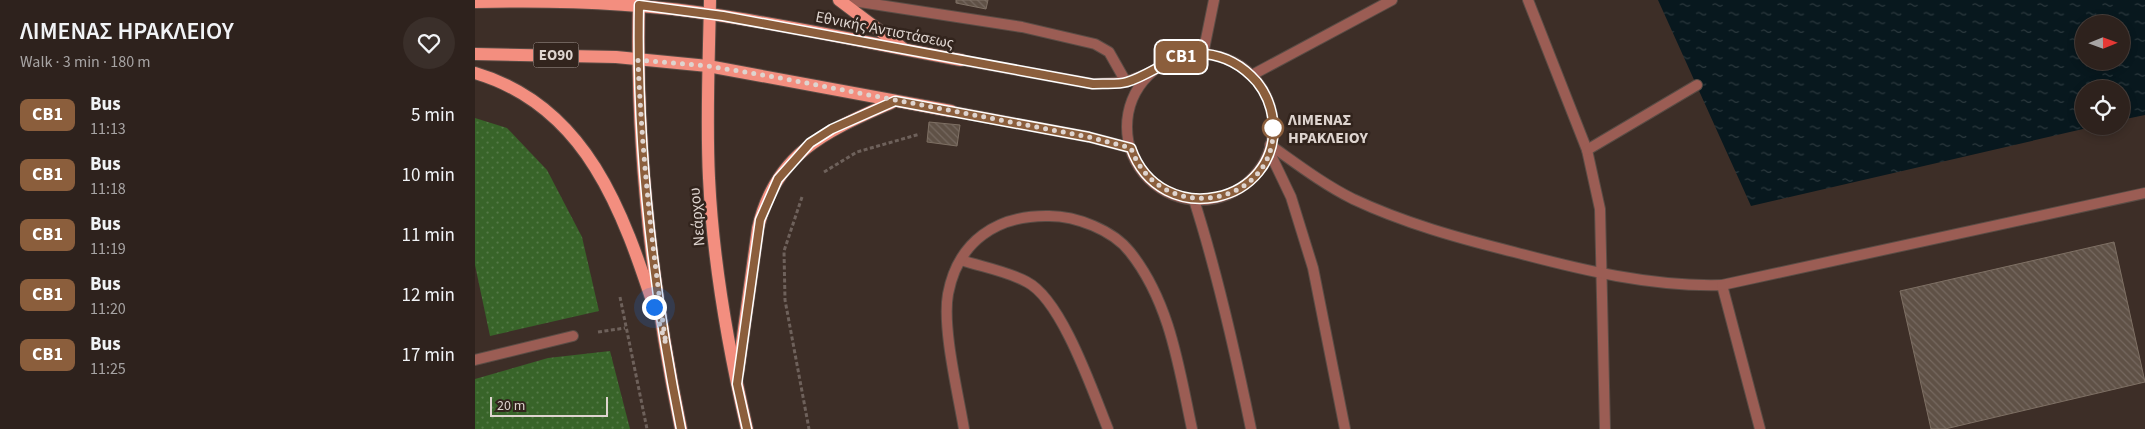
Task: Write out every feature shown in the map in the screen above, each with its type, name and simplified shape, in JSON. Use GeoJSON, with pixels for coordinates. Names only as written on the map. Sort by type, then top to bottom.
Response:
{"type":"FeatureCollection","features":[{"type":"Feature","properties":{"kind":"main road","name":"Εθνικής Αντιστάσεως"},"geometry":{"type":"LineString","coordinates":[[475,2],[568,0],[639,3],[710,14],[961,60]]}},
{"type":"Feature","properties":{"kind":"main road","name":"Νεάρχου"},"geometry":{"type":"LineString","coordinates":[[710,0],[708,66],[709,176],[712,224],[721,293],[747,429]]}},
{"type":"Feature","properties":{"kind":"main road"},"geometry":{"type":"LineString","coordinates":[[839,0],[906,51]]}},
{"type":"Feature","properties":{"kind":"main road"},"geometry":{"type":"LineString","coordinates":[[639,3],[638,60],[642,145],[651,240],[681,429]]}},
{"type":"Feature","properties":{"kind":"main road","name":"ΕΟ90"},"geometry":{"type":"LineString","coordinates":[[475,54],[526,54],[708,66]]}},
{"type":"Feature","properties":{"kind":"main road"},"geometry":{"type":"LineString","coordinates":[[708,66],[951,111]]}},
{"type":"Feature","properties":{"kind":"main road"},"geometry":{"type":"LineString","coordinates":[[475,73],[505,83],[536,101],[563,125],[595,167],[619,209],[635,250],[666,344]]}},
{"type":"Feature","properties":{"kind":"main road"},"geometry":{"type":"LineString","coordinates":[[737,384],[759,228],[763,210],[774,186],[790,164],[810,143],[832,129],[895,101]]}},
{"type":"Feature","properties":{"kind":"street"},"geometry":{"type":"LineString","coordinates":[[847,0],[1022,27],[1095,44],[1109,52],[1116,61],[1125,82]]}},
{"type":"Feature","properties":{"kind":"street"},"geometry":{"type":"LineString","coordinates":[[1203,54],[1214,0]]}},
{"type":"Feature","properties":{"kind":"street"},"geometry":{"type":"LineString","coordinates":[[1252,76],[1392,0]]}},
{"type":"Feature","properties":{"kind":"street"},"geometry":{"type":"LineString","coordinates":[[1528,0],[1587,150],[1600,209],[1605,429]]}},
{"type":"Feature","properties":{"kind":"street"},"geometry":{"type":"LineString","coordinates":[[961,60],[1093,84],[1125,82],[1153,72],[1177,58],[1203,54],[1229,60],[1252,76],[1261,86],[1272,113],[1273,127],[1270,148],[1257,172],[1240,188],[1218,198],[1194,200],[1170,193],[1150,180],[1135,160],[1131,148],[1128,125],[1132,102],[1137,90],[1153,72]]}},
{"type":"Feature","properties":{"kind":"street"},"geometry":{"type":"LineString","coordinates":[[1587,150],[1697,85]]}},
{"type":"Feature","properties":{"kind":"street"},"geometry":{"type":"LineString","coordinates":[[951,111],[1089,137],[1131,148]]}},
{"type":"Feature","properties":{"kind":"street"},"geometry":{"type":"LineString","coordinates":[[1270,148],[1335,189],[1401,220],[1486,245],[1601,272],[1676,285],[1722,285],[2145,193]]}},
{"type":"Feature","properties":{"kind":"street"},"geometry":{"type":"LineString","coordinates":[[1270,148],[1291,197],[1313,268],[1345,429]]}},
{"type":"Feature","properties":{"kind":"street"},"geometry":{"type":"LineString","coordinates":[[1194,200],[1222,296],[1251,429]]}},
{"type":"Feature","properties":{"kind":"street"},"geometry":{"type":"LineString","coordinates":[[964,429],[953,366],[947,307],[951,285],[961,260],[980,235],[1002,222],[1018,218],[1041,216],[1061,217],[1094,227],[1114,237],[1129,250],[1144,271],[1163,311],[1174,347],[1193,429]]}},
{"type":"Feature","properties":{"kind":"street"},"geometry":{"type":"LineString","coordinates":[[961,260],[1027,282],[1043,296],[1063,326],[1108,429]]}},
{"type":"Feature","properties":{"kind":"street"},"geometry":{"type":"LineString","coordinates":[[1722,285],[1760,429]]}},
{"type":"Feature","properties":{"kind":"street"},"geometry":{"type":"LineString","coordinates":[[475,360],[573,336]]}},
{"type":"Feature","properties":{"kind":"path"},"geometry":{"type":"LineString","coordinates":[[823,172],[857,152],[928,131]]}},
{"type":"Feature","properties":{"kind":"path"},"geometry":{"type":"LineString","coordinates":[[804,191],[784,250],[785,290],[809,429]]}},
{"type":"Feature","properties":{"kind":"path"},"geometry":{"type":"LineString","coordinates":[[619,292],[647,429]]}},
{"type":"Feature","properties":{"kind":"green space"},"geometry":{"type":"Polygon","coordinates":[[[475,118],[507,128],[547,170],[582,237],[599,311],[490,336],[475,265],[475,118]]]}},
{"type":"Feature","properties":{"kind":"green space"},"geometry":{"type":"Polygon","coordinates":[[[610,351],[630,429],[475,429],[475,379],[548,358],[610,351]]]}},
{"type":"Feature","properties":{"kind":"water"},"geometry":{"type":"Polygon","coordinates":[[[1658,0],[2145,0],[2145,115],[2130,118],[2130,80],[2075,80],[2075,131],[1751,206],[1658,0]]]}},
{"type":"Feature","properties":{"kind":"building"},"geometry":{"type":"Polygon","coordinates":[[[956,0],[988,0],[986,9],[956,3],[956,0]]]}},
{"type":"Feature","properties":{"kind":"building"},"geometry":{"type":"Polygon","coordinates":[[[929,122],[960,125],[957,146],[927,142],[929,122]]]}},
{"type":"Feature","properties":{"kind":"building"},"geometry":{"type":"Polygon","coordinates":[[[2114,242],[2145,382],[1945,429],[1931,429],[1900,291],[2114,242]]]}},
{"type":"Feature","properties":{"kind":"bus line","name":"CB1"},"geometry":{"type":"LineString","coordinates":[[681,429],[651,240],[642,145],[638,60],[639,5],[723,16],[1093,84],[1125,82],[1153,72],[1177,58],[1203,54],[1229,60],[1241,66],[1261,86],[1268,99],[1273,127],[1269,151],[1264,162],[1249,181],[1240,188],[1218,198],[1206,200],[1182,197],[1160,188],[1142,170],[1135,160],[1131,148],[1089,137],[895,101],[832,129],[810,143],[778,179],[770,193],[760,220],[737,384],[747,429]]}},
{"type":"Feature","properties":{"kind":"place","name":"ΛΙΜΕΝΑΣ ΗΡΑΚΛΕΙΟΥ"},"geometry":{"type":"Point","coordinates":[1273,128]}},
{"type":"Feature","properties":{"kind":"route"},"geometry":{"type":"LineString","coordinates":[[654,307],[666,344],[651,240],[642,145],[638,60],[680,62],[775,77],[1089,137],[1131,148],[1135,160],[1150,180],[1170,193],[1194,200],[1218,198],[1240,188],[1249,181],[1264,162],[1269,151],[1273,128]]}}]}
